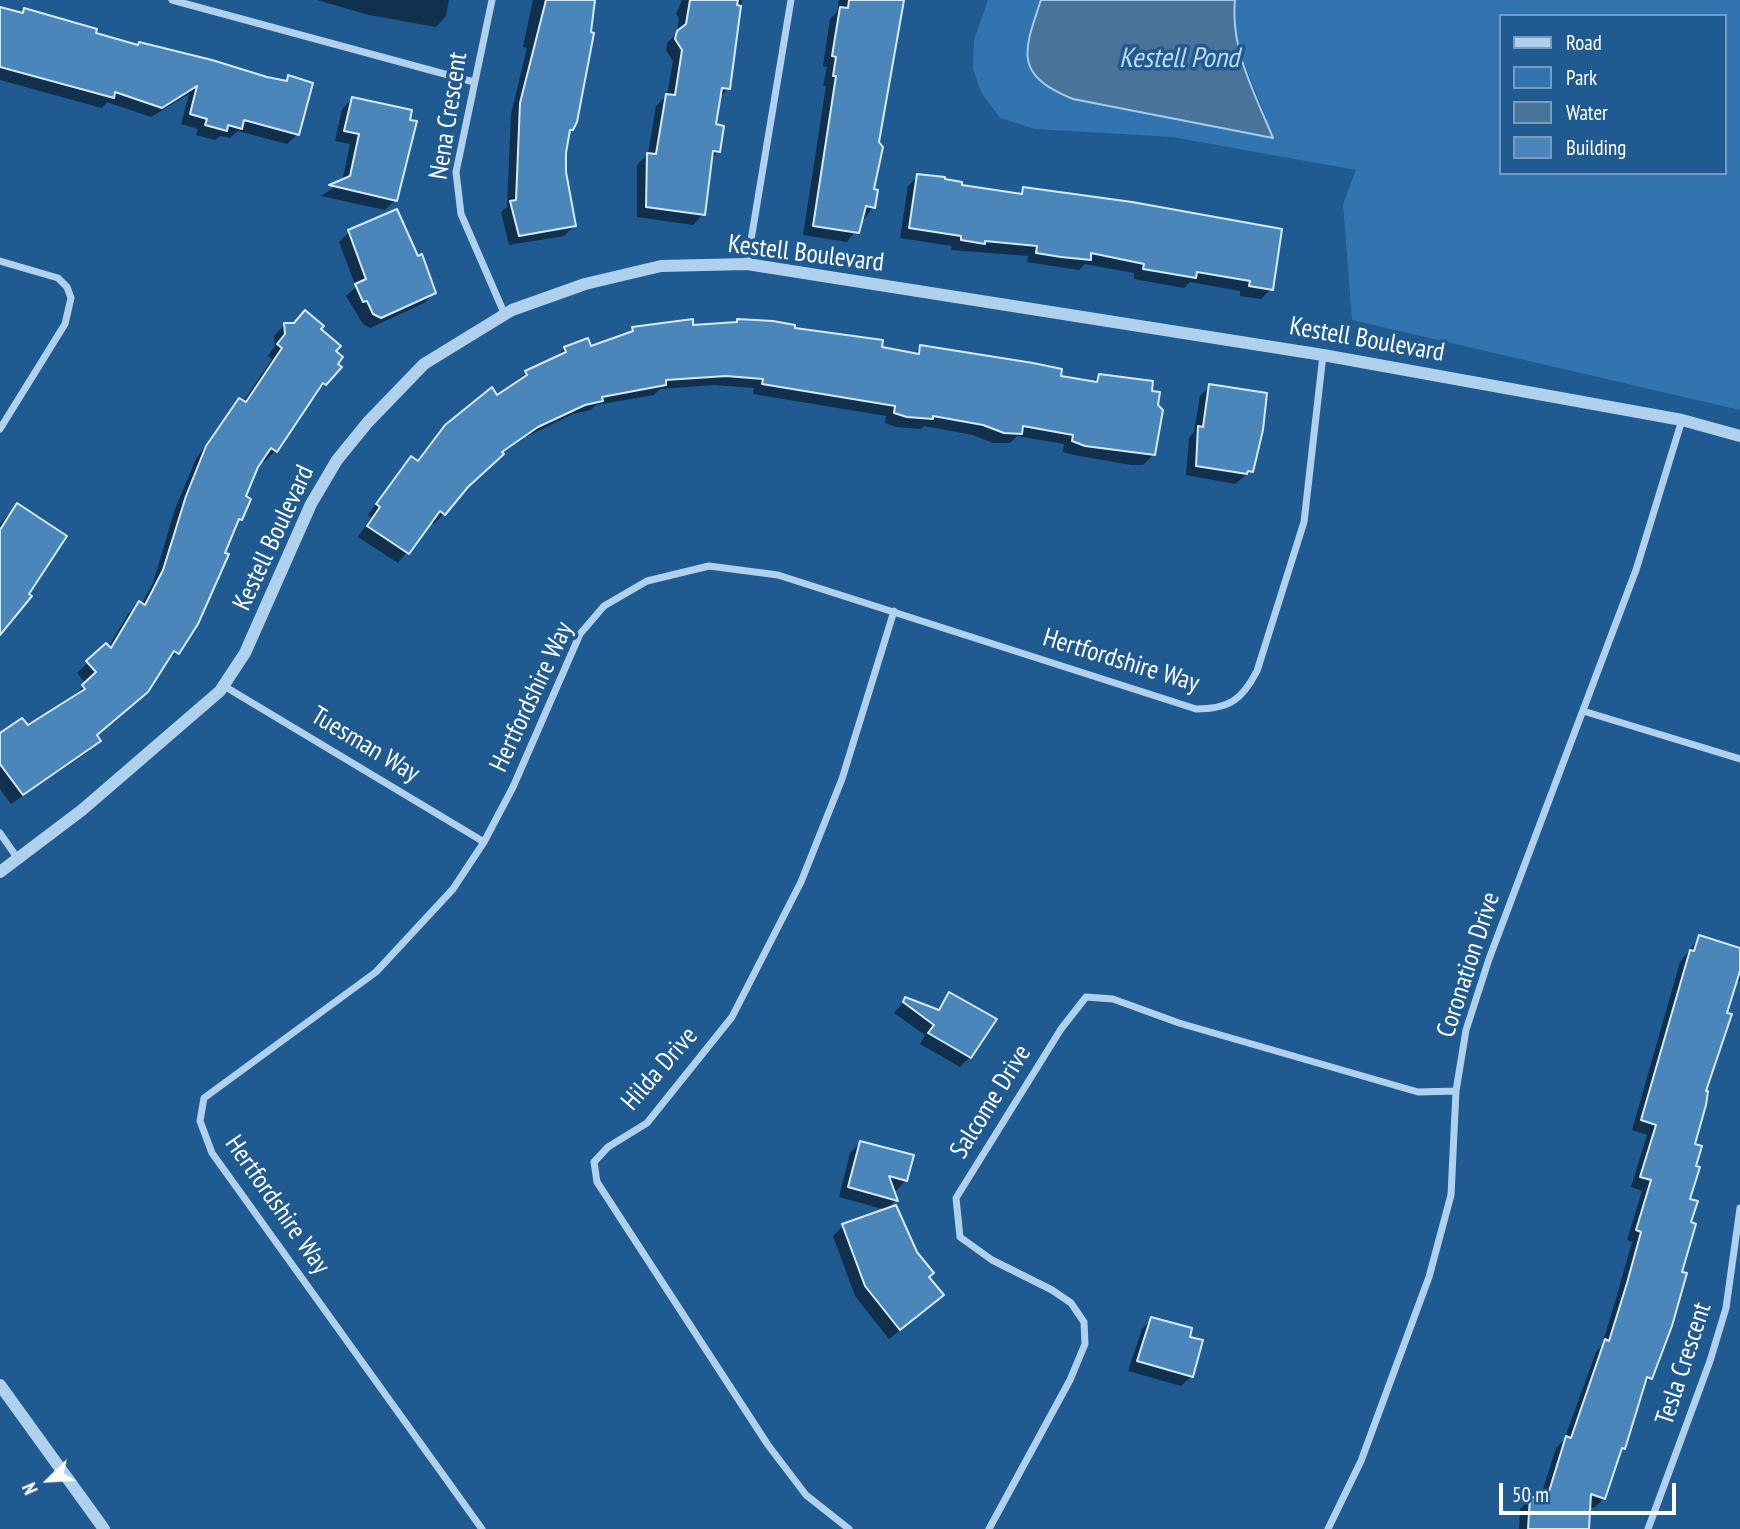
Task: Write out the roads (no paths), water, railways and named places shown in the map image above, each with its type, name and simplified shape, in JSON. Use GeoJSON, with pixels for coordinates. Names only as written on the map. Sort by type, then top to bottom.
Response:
{"type":"FeatureCollection","features":[{"type":"Feature","properties":{"kind":"street"},"geometry":{"type":"LineString","coordinates":[[172,0],[474,82]]}},
{"type":"Feature","properties":{"kind":"street","name":"Nena Crescent"},"geometry":{"type":"LineString","coordinates":[[492,0],[456,172],[461,214],[505,314]]}},
{"type":"Feature","properties":{"kind":"street"},"geometry":{"type":"LineString","coordinates":[[747,264],[791,0]]}},
{"type":"Feature","properties":{"kind":"street"},"geometry":{"type":"LineString","coordinates":[[0,261],[58,278],[67,287],[71,298],[65,324],[0,429]]}},
{"type":"Feature","properties":{"kind":"street","name":"Kestell Boulevard"},"geometry":{"type":"LineString","coordinates":[[0,872],[150,754],[224,686],[245,653],[311,504],[337,460],[368,422],[424,364],[505,314],[585,284],[661,266],[747,264],[1323,355],[1682,420],[1740,436]]}},
{"type":"Feature","properties":{"kind":"street","name":"Hertfordshire Way"},"geometry":{"type":"LineString","coordinates":[[482,1529],[212,1153],[200,1121],[202,1103],[207,1095],[376,972],[453,890],[484,842],[513,787],[580,634],[604,606],[647,581],[709,566],[778,575],[1196,709],[1217,709],[1245,694],[1257,671],[1304,522],[1323,355]]}},
{"type":"Feature","properties":{"kind":"street","name":"Coronation Drive"},"geometry":{"type":"LineString","coordinates":[[1328,1529],[1361,1461],[1429,1277],[1451,1195],[1456,1091],[1466,1030],[1489,959],[1636,570],[1682,420]]}},
{"type":"Feature","properties":{"kind":"street","name":"Hilda Drive"},"geometry":{"type":"LineString","coordinates":[[849,1529],[806,1495],[768,1446],[597,1182],[594,1162],[608,1147],[647,1123],[732,1017],[800,882],[842,779],[894,611]]}},
{"type":"Feature","properties":{"kind":"street","name":"Tuesman Way"},"geometry":{"type":"LineString","coordinates":[[224,686],[484,842]]}},
{"type":"Feature","properties":{"kind":"street"},"geometry":{"type":"LineString","coordinates":[[1583,711],[1740,760]]}},
{"type":"Feature","properties":{"kind":"street"},"geometry":{"type":"LineString","coordinates":[[0,833],[18,859]]}},
{"type":"Feature","properties":{"kind":"street","name":"Salcome Drive"},"geometry":{"type":"LineString","coordinates":[[989,1529],[1070,1380],[1085,1344],[1084,1322],[1071,1303],[1052,1290],[992,1260],[960,1237],[956,1198],[1061,1029],[1086,997],[1113,999],[1179,1023],[1418,1092],[1456,1091]]}},
{"type":"Feature","properties":{"kind":"street","name":"Tesla Crescent"},"geometry":{"type":"LineString","coordinates":[[1648,1529],[1710,1361],[1726,1308],[1740,1208]]}},
{"type":"Feature","properties":{"kind":"street"},"geometry":{"type":"LineString","coordinates":[[0,1385],[104,1529]]}},
{"type":"Feature","properties":{"kind":"water","name":"Kestell Pond"},"geometry":{"type":"Polygon","coordinates":[[[1041,0],[1235,0],[1234,18],[1240,54],[1273,138],[1073,99],[1054,90],[1032,71],[1028,60],[1030,34],[1041,0]]]}}]}
